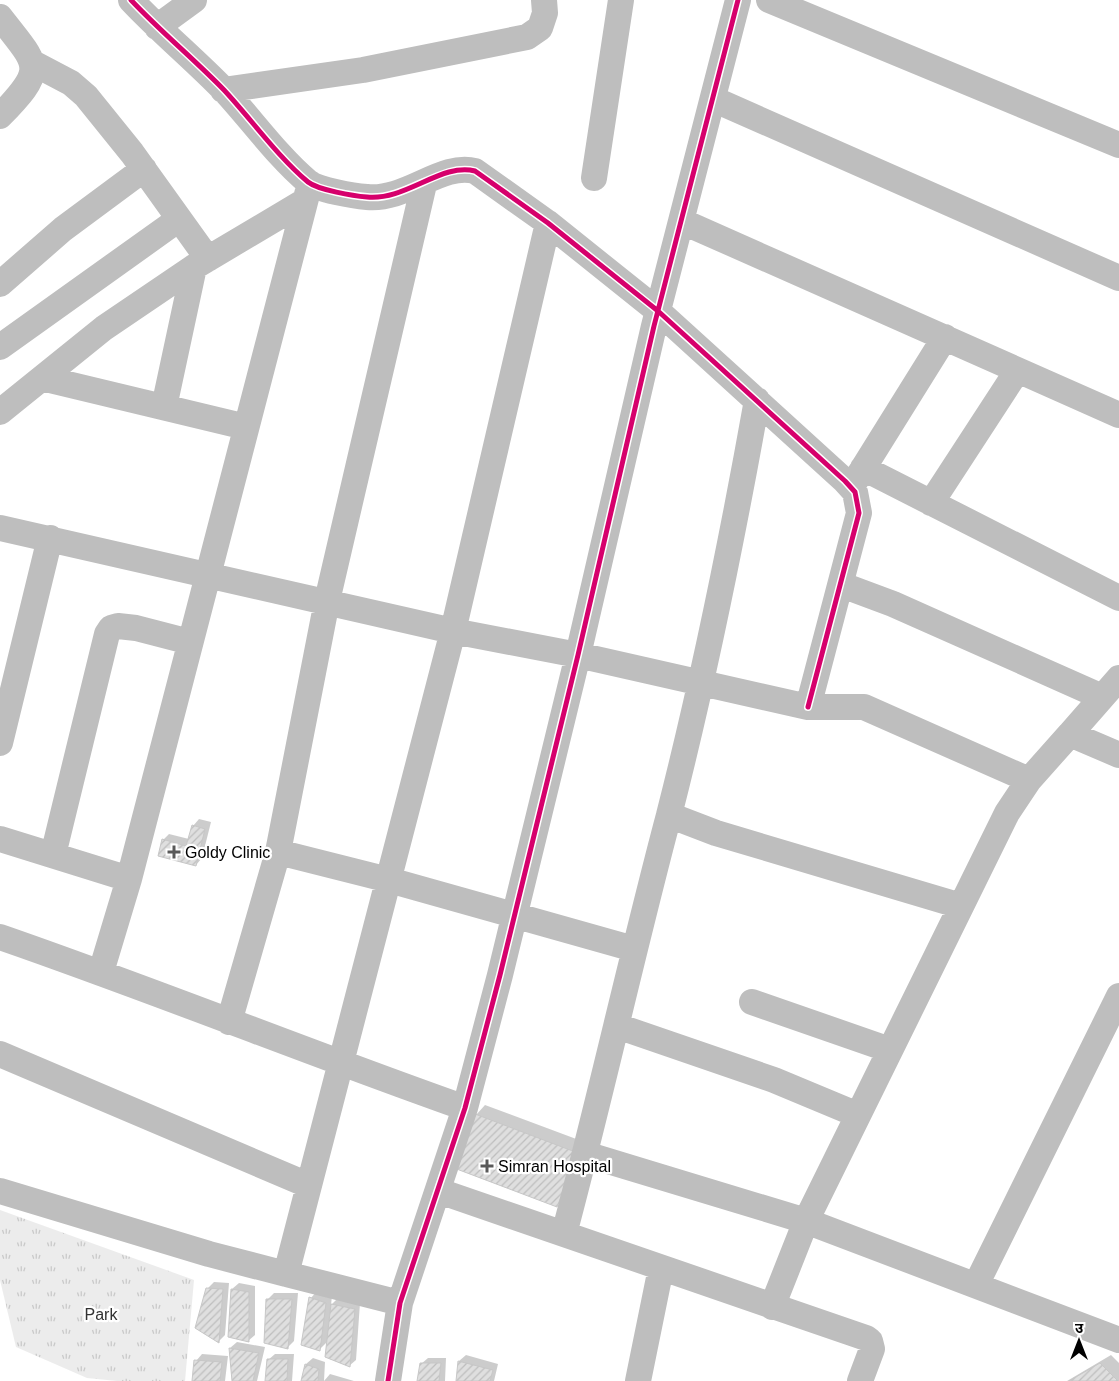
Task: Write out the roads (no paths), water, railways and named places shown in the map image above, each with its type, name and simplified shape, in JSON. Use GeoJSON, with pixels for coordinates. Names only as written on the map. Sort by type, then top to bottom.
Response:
{"type":"FeatureCollection","features":[{"type":"Feature","properties":{"kind":"street"},"geometry":{"type":"LineString","coordinates":[[131,0],[157,28],[224,90],[307,192]]}},
{"type":"Feature","properties":{"kind":"street"},"geometry":{"type":"LineString","coordinates":[[157,28],[194,0]]}},
{"type":"Feature","properties":{"kind":"street"},"geometry":{"type":"LineString","coordinates":[[224,90],[363,70],[526,37],[540,28],[545,13],[544,0]]}},
{"type":"Feature","properties":{"kind":"street"},"geometry":{"type":"LineString","coordinates":[[594,178],[621,0]]}},
{"type":"Feature","properties":{"kind":"street"},"geometry":{"type":"LineString","coordinates":[[388,1381],[400,1303],[439,1191],[465,1108],[514,915],[578,655],[658,311],[738,0]]}},
{"type":"Feature","properties":{"kind":"street"},"geometry":{"type":"LineString","coordinates":[[769,0],[1119,145]]}},
{"type":"Feature","properties":{"kind":"street"},"geometry":{"type":"LineString","coordinates":[[0,17],[24,46],[33,63],[34,70],[30,82],[0,116]]}},
{"type":"Feature","properties":{"kind":"street"},"geometry":{"type":"LineString","coordinates":[[33,63],[71,82],[86,96],[144,169],[179,219],[201,263],[164,407]]}},
{"type":"Feature","properties":{"kind":"street"},"geometry":{"type":"LineString","coordinates":[[713,100],[1119,278]]}},
{"type":"Feature","properties":{"kind":"street"},"geometry":{"type":"LineString","coordinates":[[0,284],[63,229],[144,169]]}},
{"type":"Feature","properties":{"kind":"street"},"geometry":{"type":"LineString","coordinates":[[0,412],[104,328],[307,192],[339,192],[379,198],[393,196],[452,171],[468,169],[475,171],[548,222],[658,311],[758,400],[857,478],[931,503],[1119,598]]}},
{"type":"Feature","properties":{"kind":"street"},"geometry":{"type":"LineString","coordinates":[[229,1022],[278,852],[327,601],[424,184]]}},
{"type":"Feature","properties":{"kind":"street"},"geometry":{"type":"LineString","coordinates":[[101,972],[129,879],[307,192]]}},
{"type":"Feature","properties":{"kind":"street"},"geometry":{"type":"LineString","coordinates":[[0,347],[179,219]]}},
{"type":"Feature","properties":{"kind":"street"},"geometry":{"type":"LineString","coordinates":[[681,221],[1119,415]]}},
{"type":"Feature","properties":{"kind":"street"},"geometry":{"type":"LineString","coordinates":[[286,1274],[453,631],[548,222]]}},
{"type":"Feature","properties":{"kind":"street"},"geometry":{"type":"LineString","coordinates":[[808,707],[842,585],[859,513],[857,478],[945,337]]}},
{"type":"Feature","properties":{"kind":"street"},"geometry":{"type":"LineString","coordinates":[[931,503],[1016,371]]}},
{"type":"Feature","properties":{"kind":"street"},"geometry":{"type":"LineString","coordinates":[[42,378],[246,427]]}},
{"type":"Feature","properties":{"kind":"street"},"geometry":{"type":"LineString","coordinates":[[564,1234],[586,1154],[634,949],[702,684],[724,584],[758,400]]}},
{"type":"Feature","properties":{"kind":"street"},"geometry":{"type":"LineString","coordinates":[[0,528],[453,631],[578,655],[808,707],[864,707],[1029,780]]}},
{"type":"Feature","properties":{"kind":"street"},"geometry":{"type":"LineString","coordinates":[[0,743],[50,538]]}},
{"type":"Feature","properties":{"kind":"street"},"geometry":{"type":"LineString","coordinates":[[772,1307],[806,1221],[1007,813],[1029,780],[1111,688],[842,585]]}},
{"type":"Feature","properties":{"kind":"street"},"geometry":{"type":"LineString","coordinates":[[53,855],[107,634],[112,628],[124,626],[190,642]]}},
{"type":"Feature","properties":{"kind":"street"},"geometry":{"type":"LineString","coordinates":[[1070,734],[1119,755]]}},
{"type":"Feature","properties":{"kind":"street"},"geometry":{"type":"LineString","coordinates":[[669,815],[716,833],[961,906]]}},
{"type":"Feature","properties":{"kind":"street"},"geometry":{"type":"LineString","coordinates":[[0,839],[129,879]]}},
{"type":"Feature","properties":{"kind":"street"},"geometry":{"type":"LineString","coordinates":[[278,852],[388,880],[634,949]]}},
{"type":"Feature","properties":{"kind":"street"},"geometry":{"type":"LineString","coordinates":[[0,938],[101,972],[341,1065],[465,1108]]}},
{"type":"Feature","properties":{"kind":"street"},"geometry":{"type":"LineString","coordinates":[[976,1285],[1119,996]]}},
{"type":"Feature","properties":{"kind":"street"},"geometry":{"type":"LineString","coordinates":[[752,1002],[890,1050]]}},
{"type":"Feature","properties":{"kind":"street"},"geometry":{"type":"LineString","coordinates":[[617,1026],[774,1080],[858,1115]]}},
{"type":"Feature","properties":{"kind":"street"},"geometry":{"type":"LineString","coordinates":[[0,1054],[308,1185]]}},
{"type":"Feature","properties":{"kind":"street"},"geometry":{"type":"LineString","coordinates":[[586,1154],[806,1221],[1119,1340]]}},
{"type":"Feature","properties":{"kind":"street"},"geometry":{"type":"LineString","coordinates":[[0,1191],[209,1254],[400,1303]]}},
{"type":"Feature","properties":{"kind":"street"},"geometry":{"type":"LineString","coordinates":[[439,1191],[870,1341],[872,1349],[860,1381]]}},
{"type":"Feature","properties":{"kind":"street"},"geometry":{"type":"LineString","coordinates":[[638,1381],[661,1268]]}},
{"type":"Feature","properties":{"kind":"place","name":"Goldy Clinic"},"geometry":{"type":"Point","coordinates":[174,852]}},
{"type":"Feature","properties":{"kind":"place","name":"Simran Hospital"},"geometry":{"type":"Point","coordinates":[487,1166]}},
{"type":"Feature","properties":{"kind":"park label","name":"Park"},"geometry":{"type":"Point","coordinates":[101,1314]}}]}
